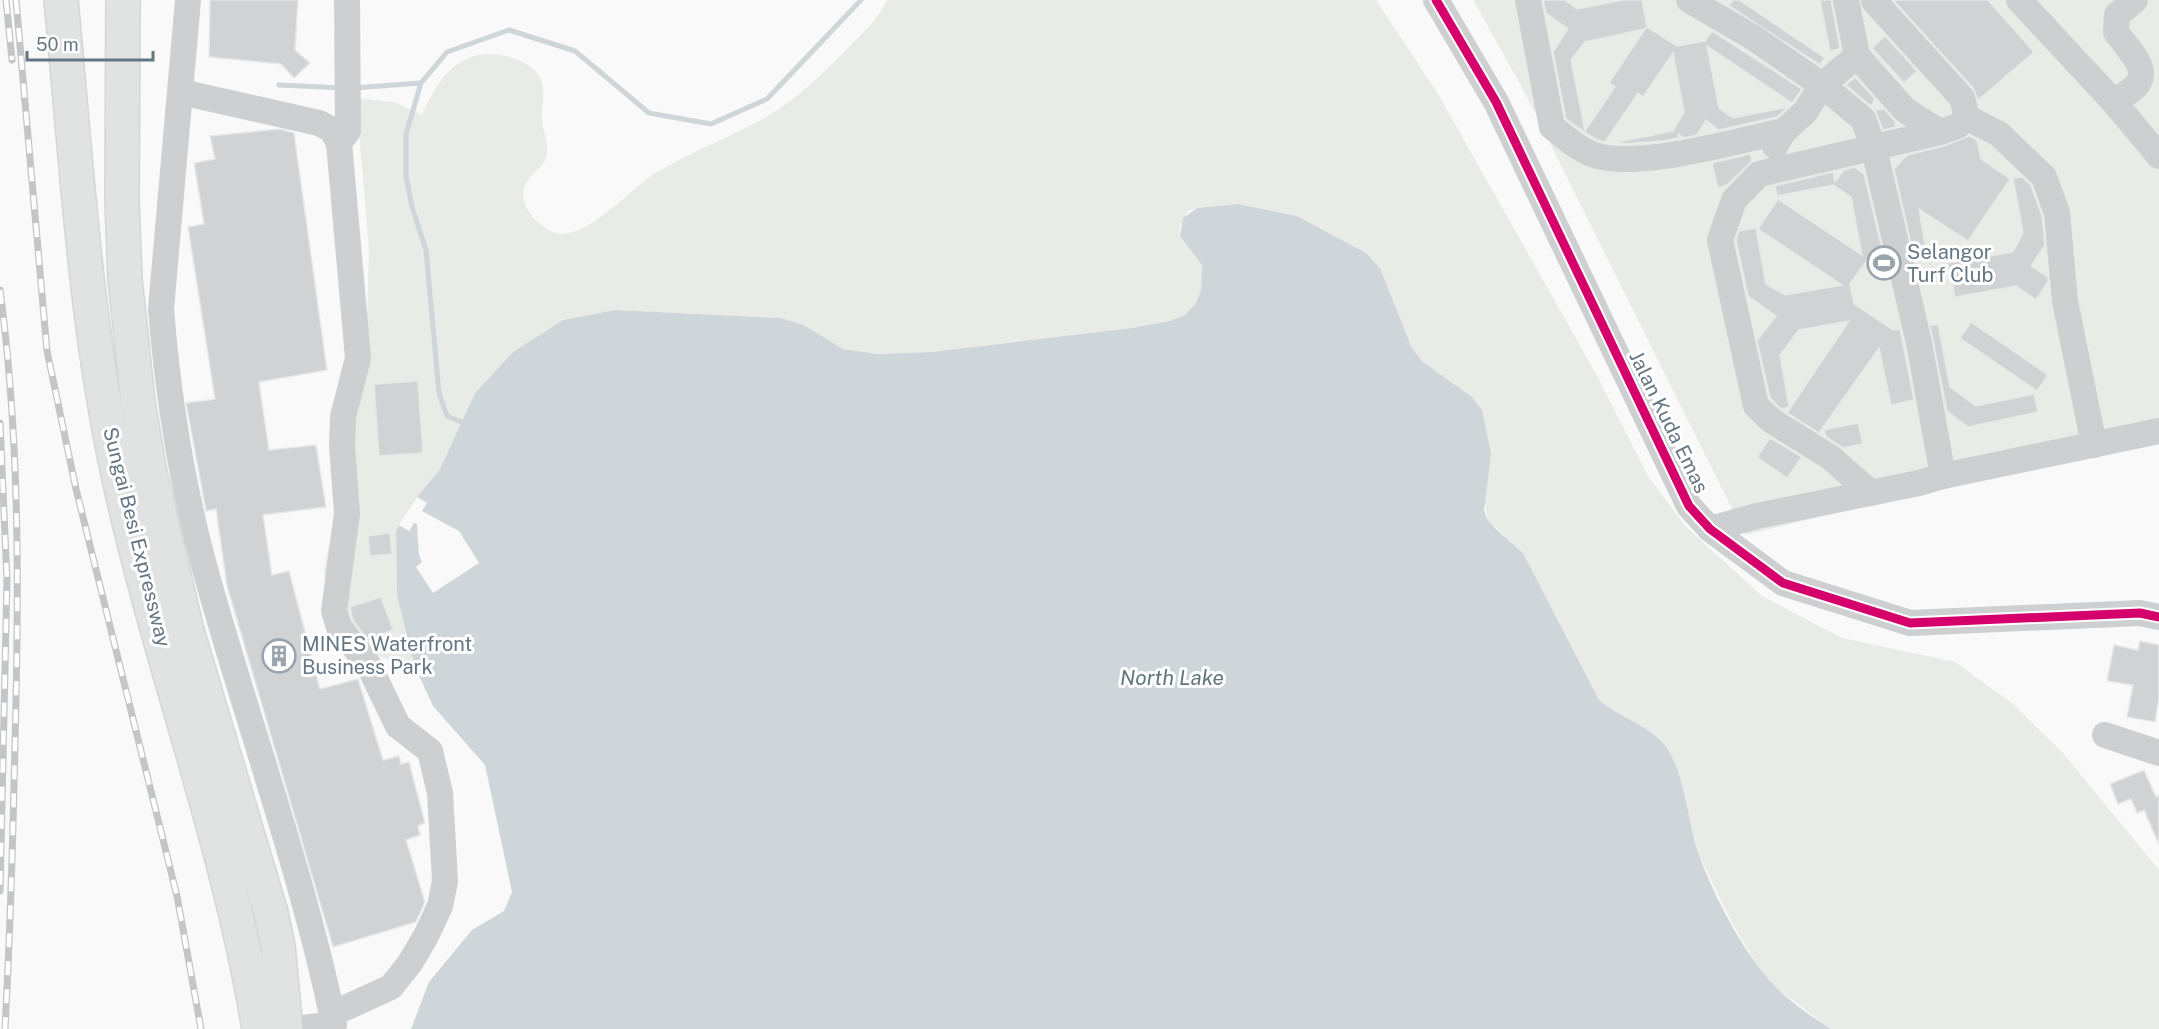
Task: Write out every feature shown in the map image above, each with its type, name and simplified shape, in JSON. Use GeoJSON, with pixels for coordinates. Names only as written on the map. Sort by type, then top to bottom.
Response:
{"type":"FeatureCollection","features":[{"type":"Feature","properties":{"kind":"highway","name":"Sungai Besi Expressway"},"geometry":{"type":"LineString","coordinates":[[61,0],[78,199],[91,314],[120,481],[143,577],[237,911],[259,1029]]}},
{"type":"Feature","properties":{"kind":"highway","name":"Sungai Besi Expressway"},"geometry":{"type":"LineString","coordinates":[[123,0],[124,267],[138,402],[150,473],[187,631],[268,904],[278,946],[286,1029]]}},
{"type":"Feature","properties":{"kind":"street"},"geometry":{"type":"LineString","coordinates":[[188,0],[161,309],[165,355],[183,468],[205,567],[318,950],[334,1022]]}},
{"type":"Feature","properties":{"kind":"street"},"geometry":{"type":"LineString","coordinates":[[339,143],[348,131],[348,0]]}},
{"type":"Feature","properties":{"kind":"street","name":"Jalan Kuda Emas"},"geometry":{"type":"LineString","coordinates":[[1436,0],[1496,102],[1689,506],[1710,529],[1783,583],[1910,622],[2140,613],[2159,617]]}},
{"type":"Feature","properties":{"kind":"street"},"geometry":{"type":"LineString","coordinates":[[1528,0],[1552,126],[1574,145],[1596,156],[1625,161],[1710,147],[1784,131]]}},
{"type":"Feature","properties":{"kind":"street"},"geometry":{"type":"LineString","coordinates":[[1689,0],[1754,39],[1822,85],[1863,119],[1874,149],[1919,343],[1942,476]]}},
{"type":"Feature","properties":{"kind":"street"},"geometry":{"type":"LineString","coordinates":[[1846,0],[1857,56],[1905,110],[1940,132]]}},
{"type":"Feature","properties":{"kind":"street"},"geometry":{"type":"LineString","coordinates":[[2019,0],[2113,101],[2159,156]]}},
{"type":"Feature","properties":{"kind":"street"},"geometry":{"type":"LineString","coordinates":[[2113,101],[2140,86],[2143,79],[2144,72],[2139,62],[2116,32],[2117,15],[2135,0]]}},
{"type":"Feature","properties":{"kind":"street"},"geometry":{"type":"LineString","coordinates":[[1759,174],[1940,132],[1960,126],[1966,117],[1962,98],[1874,1]]}},
{"type":"Feature","properties":{"kind":"street"},"geometry":{"type":"LineString","coordinates":[[1857,56],[1822,85],[1804,112],[1784,131],[1759,174],[1734,200],[1720,240],[1756,406],[1772,421],[1830,457],[1871,493]]}},
{"type":"Feature","properties":{"kind":"street"},"geometry":{"type":"LineString","coordinates":[[181,92],[319,123],[332,130],[339,143],[358,358],[343,417],[342,447],[347,513],[333,610],[339,627],[369,666],[399,726],[430,752],[441,793],[445,881],[441,906],[410,963],[391,987],[334,1022],[297,1029]]}},
{"type":"Feature","properties":{"kind":"street"},"geometry":{"type":"LineString","coordinates":[[1966,117],[1999,134],[2044,177],[2056,213],[2066,301],[2094,445]]}},
{"type":"Feature","properties":{"kind":"street"},"geometry":{"type":"LineString","coordinates":[[1710,529],[1757,516],[2159,431]]}},
{"type":"Feature","properties":{"kind":"street"},"geometry":{"type":"LineString","coordinates":[[2105,735],[2159,753]]}},
{"type":"Feature","properties":{"kind":"shaded area"},"geometry":{"type":"Polygon","coordinates":[[[887,0],[1376,0],[1438,94],[1596,374],[1648,476],[1686,527],[1762,596],[1842,638],[1955,662],[2013,704],[2063,753],[2159,870],[2159,1029],[1831,1029],[1778,989],[1757,965],[1731,921],[1699,855],[1675,766],[1640,725],[1615,714],[1599,700],[1523,553],[1487,519],[1472,397],[1423,362],[1412,348],[1380,268],[1366,253],[1297,216],[1238,204],[1188,211],[1180,226],[1180,236],[1202,265],[1201,290],[1196,303],[1185,315],[1170,321],[1131,328],[932,352],[878,354],[843,349],[804,325],[780,318],[615,310],[563,320],[513,352],[475,393],[440,469],[417,497],[396,531],[397,596],[415,667],[359,650],[328,603],[324,571],[366,361],[369,248],[356,98],[394,102],[422,115],[436,87],[445,75],[467,58],[496,54],[513,58],[529,66],[539,76],[542,85],[542,120],[547,155],[543,164],[525,185],[524,199],[534,219],[552,232],[564,234],[577,231],[591,223],[654,174],[757,122],[791,100],[847,49],[874,20],[887,0]]]}},
{"type":"Feature","properties":{"kind":"shaded area","name":"Selangor Turf Club"},"geometry":{"type":"Polygon","coordinates":[[[1473,0],[2159,0],[2159,434],[1745,535],[1524,91],[1473,0]]]}},
{"type":"Feature","properties":{"kind":"water","name":"North Lake"},"geometry":{"type":"Polygon","coordinates":[[[1238,204],[1297,216],[1366,253],[1380,268],[1412,348],[1423,362],[1472,397],[1482,410],[1491,454],[1484,510],[1487,519],[1523,553],[1599,700],[1646,729],[1668,750],[1682,786],[1699,855],[1722,907],[1742,943],[1765,975],[1783,994],[1831,1029],[411,1029],[429,982],[472,930],[504,911],[512,892],[485,765],[433,706],[415,667],[397,596],[396,531],[417,497],[440,469],[475,393],[513,352],[563,320],[615,310],[780,318],[804,325],[843,349],[878,354],[932,352],[1131,328],[1170,321],[1185,315],[1196,303],[1201,290],[1202,265],[1180,236],[1183,218],[1197,208],[1238,204]]]}},
{"type":"Feature","properties":{"kind":"pier"},"geometry":{"type":"Polygon","coordinates":[[[417,497],[427,503],[422,511],[459,531],[479,563],[433,593],[416,567],[422,562],[419,555],[417,524],[414,523],[409,531],[399,525],[417,497]]]}},
{"type":"Feature","properties":{"kind":"building"},"geometry":{"type":"Polygon","coordinates":[[[210,0],[298,0],[295,50],[310,63],[294,78],[281,64],[209,57],[210,0]]]}},
{"type":"Feature","properties":{"kind":"building"},"geometry":{"type":"Polygon","coordinates":[[[1543,0],[1565,0],[1577,9],[1623,0],[1642,0],[1647,27],[1677,46],[1705,41],[1712,31],[1802,89],[1792,103],[1707,46],[1719,108],[1733,118],[1788,107],[1777,117],[1719,130],[1706,120],[1697,135],[1684,138],[1678,134],[1679,138],[1662,141],[1619,144],[1619,142],[1673,131],[1684,112],[1673,53],[1643,97],[1638,93],[1605,142],[1597,140],[1566,119],[1553,52],[1568,29],[1546,13],[1543,0]],[[1645,29],[1585,42],[1571,60],[1585,131],[1615,87],[1609,83],[1645,29]]]}},
{"type":"Feature","properties":{"kind":"building"},"geometry":{"type":"Polygon","coordinates":[[[1733,0],[1739,0],[1825,58],[1820,65],[1729,6],[1733,0]]]}},
{"type":"Feature","properties":{"kind":"building"},"geometry":{"type":"Polygon","coordinates":[[[1820,0],[1831,0],[1840,49],[1830,51],[1820,0]]]}},
{"type":"Feature","properties":{"kind":"building"},"geometry":{"type":"Polygon","coordinates":[[[1893,0],[1988,0],[2034,52],[1978,100],[1973,88],[1893,0]]]}},
{"type":"Feature","properties":{"kind":"building"},"geometry":{"type":"Polygon","coordinates":[[[1885,36],[1917,71],[1904,83],[1872,48],[1885,36]]]}},
{"type":"Feature","properties":{"kind":"building"},"geometry":{"type":"Polygon","coordinates":[[[1855,77],[1875,99],[1871,106],[1846,85],[1855,77]]]}},
{"type":"Feature","properties":{"kind":"building"},"geometry":{"type":"Polygon","coordinates":[[[1884,109],[1895,121],[1896,127],[1883,130],[1875,110],[1884,109]]]}},
{"type":"Feature","properties":{"kind":"building","name":"MINES Waterfront Business Park"},"geometry":{"type":"Polygon","coordinates":[[[280,129],[294,133],[327,370],[259,382],[269,450],[316,445],[326,507],[263,515],[272,575],[289,571],[320,689],[358,679],[383,760],[399,756],[401,764],[409,762],[425,823],[418,826],[420,835],[406,840],[425,902],[416,922],[333,947],[227,586],[216,509],[206,511],[186,403],[215,399],[188,227],[204,224],[194,163],[215,159],[210,136],[280,129]]]}},
{"type":"Feature","properties":{"kind":"building"},"geometry":{"type":"Polygon","coordinates":[[[1969,136],[1977,140],[1981,159],[2010,179],[1968,241],[1919,209],[1925,245],[1912,248],[1894,169],[1907,155],[1944,146],[1969,136]]]}},
{"type":"Feature","properties":{"kind":"building"},"geometry":{"type":"Polygon","coordinates":[[[1750,154],[1752,161],[1727,185],[1718,188],[1712,163],[1750,154]]]}},
{"type":"Feature","properties":{"kind":"building"},"geometry":{"type":"Polygon","coordinates":[[[1854,167],[1864,174],[1884,257],[1867,260],[1850,284],[1854,304],[1893,330],[1900,329],[1914,400],[1891,405],[1879,348],[1819,433],[1787,413],[1849,321],[1799,330],[1780,355],[1789,407],[1781,409],[1770,398],[1757,341],[1776,316],[1748,296],[1736,240],[1739,231],[1756,228],[1766,284],[1785,295],[1842,285],[1758,229],[1778,199],[1862,255],[1851,197],[1833,185],[1777,196],[1775,186],[1833,172],[1835,182],[1844,170],[1854,167]]]}},
{"type":"Feature","properties":{"kind":"building"},"geometry":{"type":"Polygon","coordinates":[[[2022,177],[2031,185],[2042,216],[2045,245],[2031,266],[2048,277],[2048,282],[2036,300],[2016,286],[1955,297],[1948,263],[2013,252],[2023,233],[2013,178],[2022,177]]]}},
{"type":"Feature","properties":{"kind":"building"},"geometry":{"type":"Polygon","coordinates":[[[1971,322],[2048,375],[2037,391],[1960,338],[1971,322]]]}},
{"type":"Feature","properties":{"kind":"building"},"geometry":{"type":"Polygon","coordinates":[[[1938,324],[1950,387],[1976,406],[2034,394],[2038,412],[1968,427],[1947,411],[1930,326],[1938,324]]]}},
{"type":"Feature","properties":{"kind":"building"},"geometry":{"type":"Polygon","coordinates":[[[418,381],[423,453],[379,456],[374,384],[418,381]]]}},
{"type":"Feature","properties":{"kind":"building"},"geometry":{"type":"Polygon","coordinates":[[[1858,423],[1863,444],[1843,448],[1826,437],[1824,430],[1858,423]]]}},
{"type":"Feature","properties":{"kind":"building"},"geometry":{"type":"Polygon","coordinates":[[[1770,438],[1802,457],[1787,478],[1757,457],[1770,438]]]}},
{"type":"Feature","properties":{"kind":"building"},"geometry":{"type":"Polygon","coordinates":[[[390,533],[392,554],[370,556],[368,536],[390,533]]]}},
{"type":"Feature","properties":{"kind":"building"},"geometry":{"type":"Polygon","coordinates":[[[381,597],[393,630],[367,639],[353,620],[350,607],[381,597]]]}},
{"type":"Feature","properties":{"kind":"building"},"geometry":{"type":"Polygon","coordinates":[[[2140,641],[2159,645],[2159,698],[2155,722],[2127,717],[2133,685],[2107,681],[2114,645],[2138,650],[2140,641]]]}},
{"type":"Feature","properties":{"kind":"building"},"geometry":{"type":"Polygon","coordinates":[[[2144,770],[2156,797],[2159,795],[2159,845],[2144,810],[2137,813],[2131,799],[2118,804],[2110,784],[2144,770]]]}},
{"type":"Feature","properties":{"kind":"waterway"},"geometry":{"type":"LineString","coordinates":[[461,422],[447,416],[439,393],[426,250],[412,207],[406,176],[406,134],[421,83],[447,52],[509,30],[575,51],[649,113],[711,124],[767,99],[861,0]]}},
{"type":"Feature","properties":{"kind":"waterway"},"geometry":{"type":"LineString","coordinates":[[354,88],[421,83]]}},
{"type":"Feature","properties":{"kind":"waterway"},"geometry":{"type":"LineString","coordinates":[[279,85],[342,88]]}},
{"type":"Feature","properties":{"kind":"railway"},"geometry":{"type":"LineString","coordinates":[[6,0],[12,60]]}},
{"type":"Feature","properties":{"kind":"railway"},"geometry":{"type":"LineString","coordinates":[[16,0],[47,351],[76,489],[177,896],[201,1029]]}},
{"type":"Feature","properties":{"kind":"railway"},"geometry":{"type":"LineString","coordinates":[[0,290],[7,346],[15,459],[17,573],[13,815],[5,1029]]}},
{"type":"Feature","properties":{"kind":"railway"},"geometry":{"type":"LineString","coordinates":[[0,423],[7,580],[0,891]]}},
{"type":"Feature","properties":{"kind":"cycle path"},"geometry":{"type":"LineString","coordinates":[[1436,0],[1496,102],[1689,506],[1710,529],[1783,583],[1910,623],[2140,613],[2159,617]]}},
{"type":"Feature","properties":{"kind":"place","name":"Selangor Turf Club"},"geometry":{"type":"Point","coordinates":[1884,263]}},
{"type":"Feature","properties":{"kind":"place","name":"MINES Waterfront Business Park"},"geometry":{"type":"Point","coordinates":[279,656]}}]}
